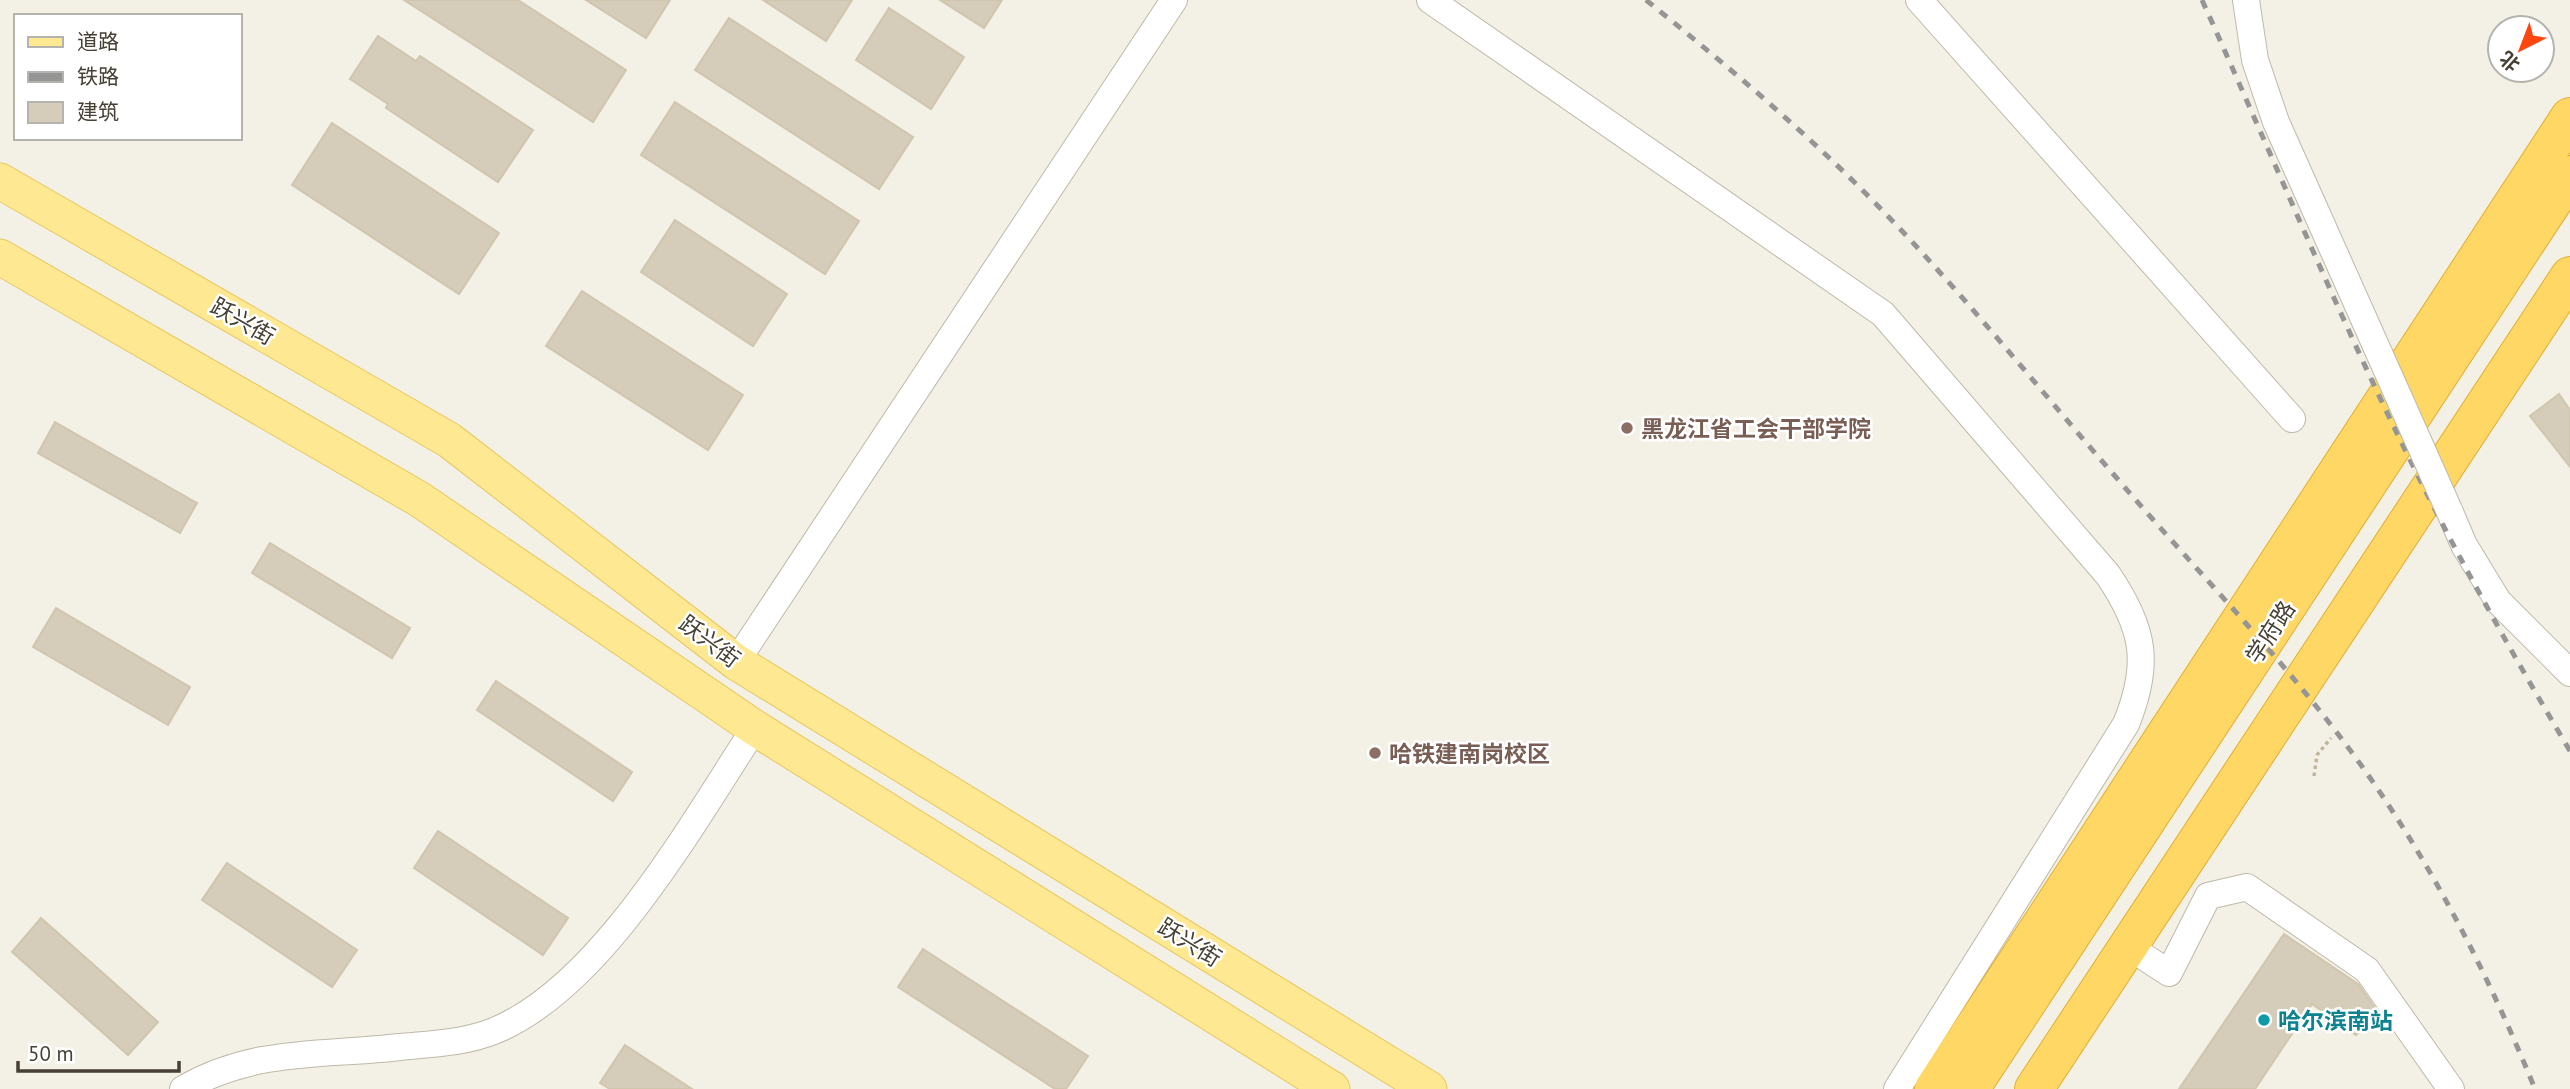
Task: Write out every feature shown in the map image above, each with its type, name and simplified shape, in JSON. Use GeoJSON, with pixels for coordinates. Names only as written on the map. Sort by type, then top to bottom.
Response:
{"type":"FeatureCollection","features":[{"type":"Feature","properties":{"kind":"highway"},"geometry":{"type":"LineString","coordinates":[[1934,1089],[2570,117]]}},
{"type":"Feature","properties":{"kind":"highway","name":"学府路"},"geometry":{"type":"LineString","coordinates":[[1970,1089],[2570,175]]}},
{"type":"Feature","properties":{"kind":"highway","name":"学府路"},"geometry":{"type":"LineString","coordinates":[[2000,1089],[2570,223]]}},
{"type":"Feature","properties":{"kind":"highway"},"geometry":{"type":"LineString","coordinates":[[2034,1089],[2570,276]]}},
{"type":"Feature","properties":{"kind":"main road","name":"跃兴街"},"geometry":{"type":"LineString","coordinates":[[0,181],[449,440],[736,662],[1429,1089]]}},
{"type":"Feature","properties":{"kind":"main road","name":"跃兴街"},"geometry":{"type":"LineString","coordinates":[[0,257],[419,499],[754,729],[1332,1089]]}},
{"type":"Feature","properties":{"kind":"street"},"geometry":{"type":"LineString","coordinates":[[736,662],[1174,0]]}},
{"type":"Feature","properties":{"kind":"street"},"geometry":{"type":"LineString","coordinates":[[1430,0],[1883,314],[2108,575],[2131,610],[2139,637],[2141,660],[2134,704],[2126,724],[1897,1089]]}},
{"type":"Feature","properties":{"kind":"street"},"geometry":{"type":"LineString","coordinates":[[2245,0],[2255,60],[2276,122],[2464,545],[2498,601],[2570,673]]}},
{"type":"Feature","properties":{"kind":"street"},"geometry":{"type":"LineString","coordinates":[[1922,1],[2292,419]]}},
{"type":"Feature","properties":{"kind":"street"},"geometry":{"type":"LineString","coordinates":[[183,1089],[214,1073],[267,1056],[357,1052],[479,1036],[496,1030],[529,1011],[578,971],[638,900],[754,729]]}},
{"type":"Feature","properties":{"kind":"street"},"geometry":{"type":"LineString","coordinates":[[2129,947],[2168,972],[2208,896],[2247,887],[2367,970],[2451,1089]]}},
{"type":"Feature","properties":{"kind":"path"},"geometry":{"type":"LineString","coordinates":[[2314,776],[2317,755],[2331,738]]}},
{"type":"Feature","properties":{"kind":"building"},"geometry":{"type":"Polygon","coordinates":[[[404,0],[518,0],[626,70],[593,122],[404,0]]]}},
{"type":"Feature","properties":{"kind":"building"},"geometry":{"type":"Polygon","coordinates":[[[586,0],[670,0],[646,38],[586,0]]]}},
{"type":"Feature","properties":{"kind":"building"},"geometry":{"type":"Polygon","coordinates":[[[763,0],[852,0],[826,41],[763,0]]]}},
{"type":"Feature","properties":{"kind":"building"},"geometry":{"type":"Polygon","coordinates":[[[940,0],[1002,0],[984,28],[940,0]]]}},
{"type":"Feature","properties":{"kind":"building"},"geometry":{"type":"Polygon","coordinates":[[[889,8],[964,57],[931,109],[856,60],[889,8]]]}},
{"type":"Feature","properties":{"kind":"building"},"geometry":{"type":"Polygon","coordinates":[[[729,18],[913,137],[879,189],[695,70],[729,18]]]}},
{"type":"Feature","properties":{"kind":"building"},"geometry":{"type":"Polygon","coordinates":[[[378,36],[416,61],[420,56],[533,130],[498,182],[386,108],[388,104],[350,79],[378,36]]]}},
{"type":"Feature","properties":{"kind":"building"},"geometry":{"type":"Polygon","coordinates":[[[675,102],[859,221],[825,274],[641,155],[675,102]]]}},
{"type":"Feature","properties":{"kind":"building"},"geometry":{"type":"Polygon","coordinates":[[[332,123],[499,233],[459,294],[292,185],[332,123]]]}},
{"type":"Feature","properties":{"kind":"building"},"geometry":{"type":"Polygon","coordinates":[[[675,220],[787,294],[753,346],[641,272],[675,220]]]}},
{"type":"Feature","properties":{"kind":"building"},"geometry":{"type":"Polygon","coordinates":[[[582,291],[743,395],[708,450],[546,346],[582,291]]]}},
{"type":"Feature","properties":{"kind":"building"},"geometry":{"type":"Polygon","coordinates":[[[2559,394],[2570,410],[2570,467],[2530,416],[2559,394]]]}},
{"type":"Feature","properties":{"kind":"building"},"geometry":{"type":"Polygon","coordinates":[[[55,422],[197,503],[180,533],[38,453],[55,422]]]}},
{"type":"Feature","properties":{"kind":"building"},"geometry":{"type":"Polygon","coordinates":[[[270,543],[410,628],[392,658],[252,573],[270,543]]]}},
{"type":"Feature","properties":{"kind":"building"},"geometry":{"type":"Polygon","coordinates":[[[56,608],[190,687],[168,725],[33,647],[56,608]]]}},
{"type":"Feature","properties":{"kind":"building"},"geometry":{"type":"Polygon","coordinates":[[[496,681],[632,772],[613,801],[477,710],[496,681]]]}},
{"type":"Feature","properties":{"kind":"building"},"geometry":{"type":"Polygon","coordinates":[[[438,831],[568,918],[543,955],[414,868],[438,831]]]}},
{"type":"Feature","properties":{"kind":"building"},"geometry":{"type":"Polygon","coordinates":[[[227,863],[357,950],[332,987],[202,900],[227,863]]]}},
{"type":"Feature","properties":{"kind":"building"},"geometry":{"type":"Polygon","coordinates":[[[41,918],[158,1022],[128,1055],[12,952],[41,918]]]}},
{"type":"Feature","properties":{"kind":"building","name":"哈尔滨南站"},"geometry":{"type":"Polygon","coordinates":[[[2284,934],[2358,984],[2375,1008],[2356,1035],[2312,1004],[2255,1089],[2179,1089],[2284,934]]]}},
{"type":"Feature","properties":{"kind":"building"},"geometry":{"type":"Polygon","coordinates":[[[923,949],[1088,1056],[1066,1089],[1055,1089],[898,987],[923,949]]]}},
{"type":"Feature","properties":{"kind":"building"},"geometry":{"type":"Polygon","coordinates":[[[625,1045],[692,1089],[610,1089],[600,1083],[625,1045]]]}},
{"type":"Feature","properties":{"kind":"railway"},"geometry":{"type":"LineString","coordinates":[[1646,0],[1772,106],[1881,209],[1950,283],[2320,711],[2375,786],[2428,869],[2475,955],[2535,1089]]}},
{"type":"Feature","properties":{"kind":"railway"},"geometry":{"type":"LineString","coordinates":[[2202,0],[2348,330],[2410,461],[2489,611],[2570,751]]}},
{"type":"Feature","properties":{"kind":"place","name":"黑龙江省工会干部学院"},"geometry":{"type":"Point","coordinates":[1627,428]}},
{"type":"Feature","properties":{"kind":"place","name":"哈铁建南岗校区"},"geometry":{"type":"Point","coordinates":[1375,753]}},
{"type":"Feature","properties":{"kind":"place","name":"哈尔滨南站"},"geometry":{"type":"Point","coordinates":[2264,1020]}}]}
